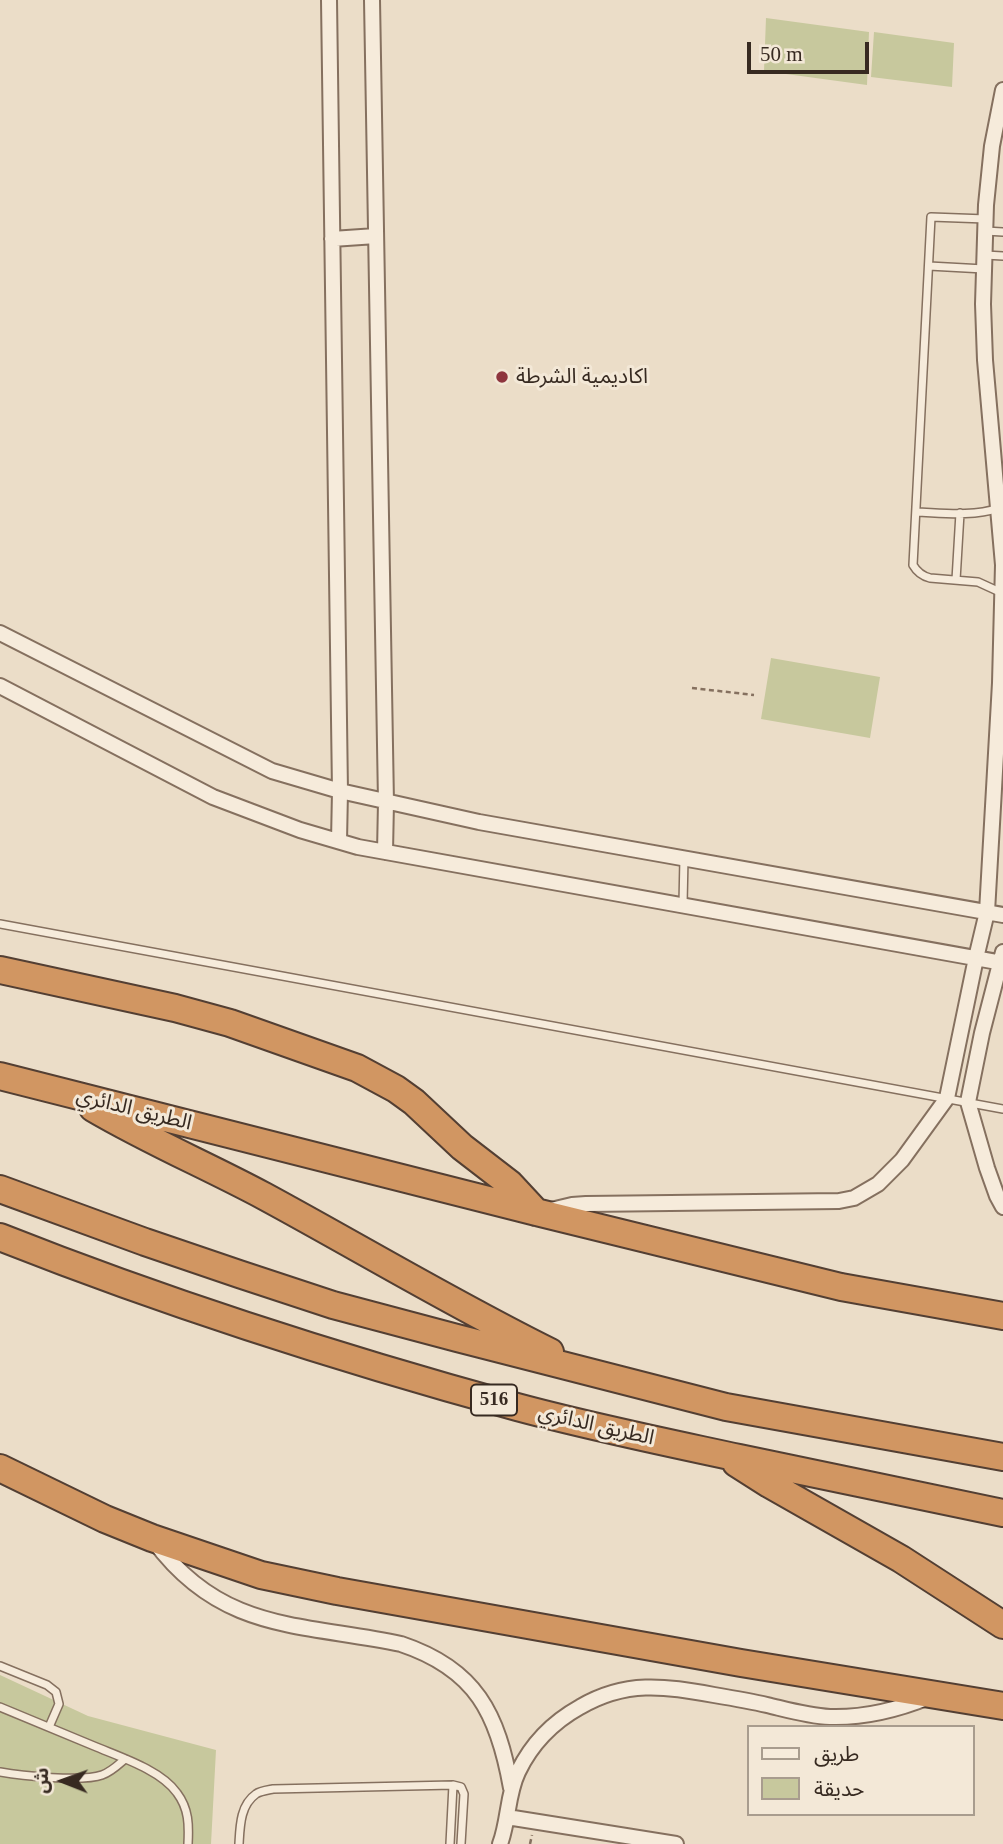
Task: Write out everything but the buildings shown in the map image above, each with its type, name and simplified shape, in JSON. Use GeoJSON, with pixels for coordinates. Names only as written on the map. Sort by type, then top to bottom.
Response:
{"type":"FeatureCollection","features":[{"type":"Feature","properties":{"kind":"highway"},"geometry":{"type":"LineString","coordinates":[[0,970],[175,1008],[230,1023],[357,1068],[387,1083],[414,1102],[462,1147],[510,1184],[538,1213]]}},
{"type":"Feature","properties":{"kind":"highway","name":"الطريق الدائري"},"geometry":{"type":"LineString","coordinates":[[0,1076],[841,1287],[1003,1316]]}},
{"type":"Feature","properties":{"kind":"highway","name":"516"},"geometry":{"type":"LineString","coordinates":[[67,1093],[122,1125],[266,1197],[456,1304],[602,1377]]}},
{"type":"Feature","properties":{"kind":"highway","name":"516"},"geometry":{"type":"LineString","coordinates":[[0,1189],[145,1242],[333,1304],[602,1377],[726,1408],[1003,1457]]}},
{"type":"Feature","properties":{"kind":"highway","name":"الطريق الدائري"},"geometry":{"type":"LineString","coordinates":[[0,1237],[149,1293],[316,1349],[518,1407],[617,1432],[1003,1513]]}},
{"type":"Feature","properties":{"kind":"highway"},"geometry":{"type":"LineString","coordinates":[[722,1454],[901,1559],[1003,1625]]}},
{"type":"Feature","properties":{"kind":"highway"},"geometry":{"type":"LineString","coordinates":[[0,1468],[105,1519],[261,1575],[741,1663],[1003,1706]]}},
{"type":"Feature","properties":{"kind":"street"},"geometry":{"type":"LineString","coordinates":[[329,0],[339,841]]}},
{"type":"Feature","properties":{"kind":"street"},"geometry":{"type":"LineString","coordinates":[[372,0],[385,852]]}},
{"type":"Feature","properties":{"kind":"street"},"geometry":{"type":"LineString","coordinates":[[538,1213],[586,1204],[839,1201],[854,1198],[878,1184],[902,1160],[947,1098],[987,912],[1000,683],[1003,594],[1001,508],[985,360],[983,304],[992,146],[1003,89]]}},
{"type":"Feature","properties":{"kind":"street"},"geometry":{"type":"LineString","coordinates":[[332,239],[376,236]]}},
{"type":"Feature","properties":{"kind":"street"},"geometry":{"type":"LineString","coordinates":[[0,633],[272,771],[340,791],[479,822],[1003,915]]}},
{"type":"Feature","properties":{"kind":"street"},"geometry":{"type":"LineString","coordinates":[[0,686],[213,797],[300,830],[339,841],[385,852],[976,958],[1002,959],[982,1033],[968,1102],[987,1168],[1003,1207]]}},
{"type":"Feature","properties":{"kind":"street"},"geometry":{"type":"LineString","coordinates":[[152,1538],[174,1565],[204,1591],[244,1613],[286,1625],[401,1644],[447,1666],[472,1688],[491,1716],[503,1747],[511,1789]]}},
{"type":"Feature","properties":{"kind":"street"},"geometry":{"type":"LineString","coordinates":[[500,1844],[511,1789],[529,1753],[555,1724],[587,1703],[620,1690],[656,1686],[673,1688],[829,1717],[893,1710],[933,1695]]}},
{"type":"Feature","properties":{"kind":"street"},"geometry":{"type":"LineString","coordinates":[[507,1817],[676,1844]]}},
{"type":"Feature","properties":{"kind":"lane"},"geometry":{"type":"LineString","coordinates":[[1003,232],[986,225],[931,217],[913,565],[923,576],[978,582],[1003,594]]}},
{"type":"Feature","properties":{"kind":"lane"},"geometry":{"type":"LineString","coordinates":[[929,266],[984,262],[1003,257]]}},
{"type":"Feature","properties":{"kind":"lane"},"geometry":{"type":"LineString","coordinates":[[916,512],[984,513],[1001,508]]}},
{"type":"Feature","properties":{"kind":"lane"},"geometry":{"type":"LineString","coordinates":[[956,580],[960,513]]}},
{"type":"Feature","properties":{"kind":"lane"},"geometry":{"type":"LineString","coordinates":[[682,904],[684,858]]}},
{"type":"Feature","properties":{"kind":"lane"},"geometry":{"type":"LineString","coordinates":[[0,925],[1003,1109]]}},
{"type":"Feature","properties":{"kind":"lane"},"geometry":{"type":"LineString","coordinates":[[0,1666],[47,1685],[56,1692],[59,1703],[49,1727]]}},
{"type":"Feature","properties":{"kind":"lane"},"geometry":{"type":"LineString","coordinates":[[0,1707],[125,1759],[158,1776],[176,1790],[187,1811],[188,1844]]}},
{"type":"Feature","properties":{"kind":"lane"},"geometry":{"type":"LineString","coordinates":[[0,1772],[86,1778],[110,1772],[125,1759]]}},
{"type":"Feature","properties":{"kind":"lane"},"geometry":{"type":"LineString","coordinates":[[239,1844],[244,1806],[257,1794],[273,1789],[453,1785],[461,1787],[464,1794],[461,1844]]}},
{"type":"Feature","properties":{"kind":"lane"},"geometry":{"type":"LineString","coordinates":[[450,1844],[453,1785]]}},
{"type":"Feature","properties":{"kind":"path"},"geometry":{"type":"LineString","coordinates":[[692,688],[754,695]]}},
{"type":"Feature","properties":{"kind":"green space"},"geometry":{"type":"Polygon","coordinates":[[[766,18],[869,32],[867,85],[764,71],[766,18]]]}},
{"type":"Feature","properties":{"kind":"green space"},"geometry":{"type":"Polygon","coordinates":[[[874,32],[954,43],[952,87],[871,77],[874,32]]]}},
{"type":"Feature","properties":{"kind":"green space"},"geometry":{"type":"Polygon","coordinates":[[[771,658],[880,677],[870,738],[761,719],[771,658]]]}},
{"type":"Feature","properties":{"kind":"green space"},"geometry":{"type":"Polygon","coordinates":[[[0,1675],[88,1716],[216,1750],[211,1844],[0,1844],[0,1675]]]}},
{"type":"Feature","properties":{"kind":"place","name":"اكاديمية الشرطة"},"geometry":{"type":"Point","coordinates":[502,377]}}]}
